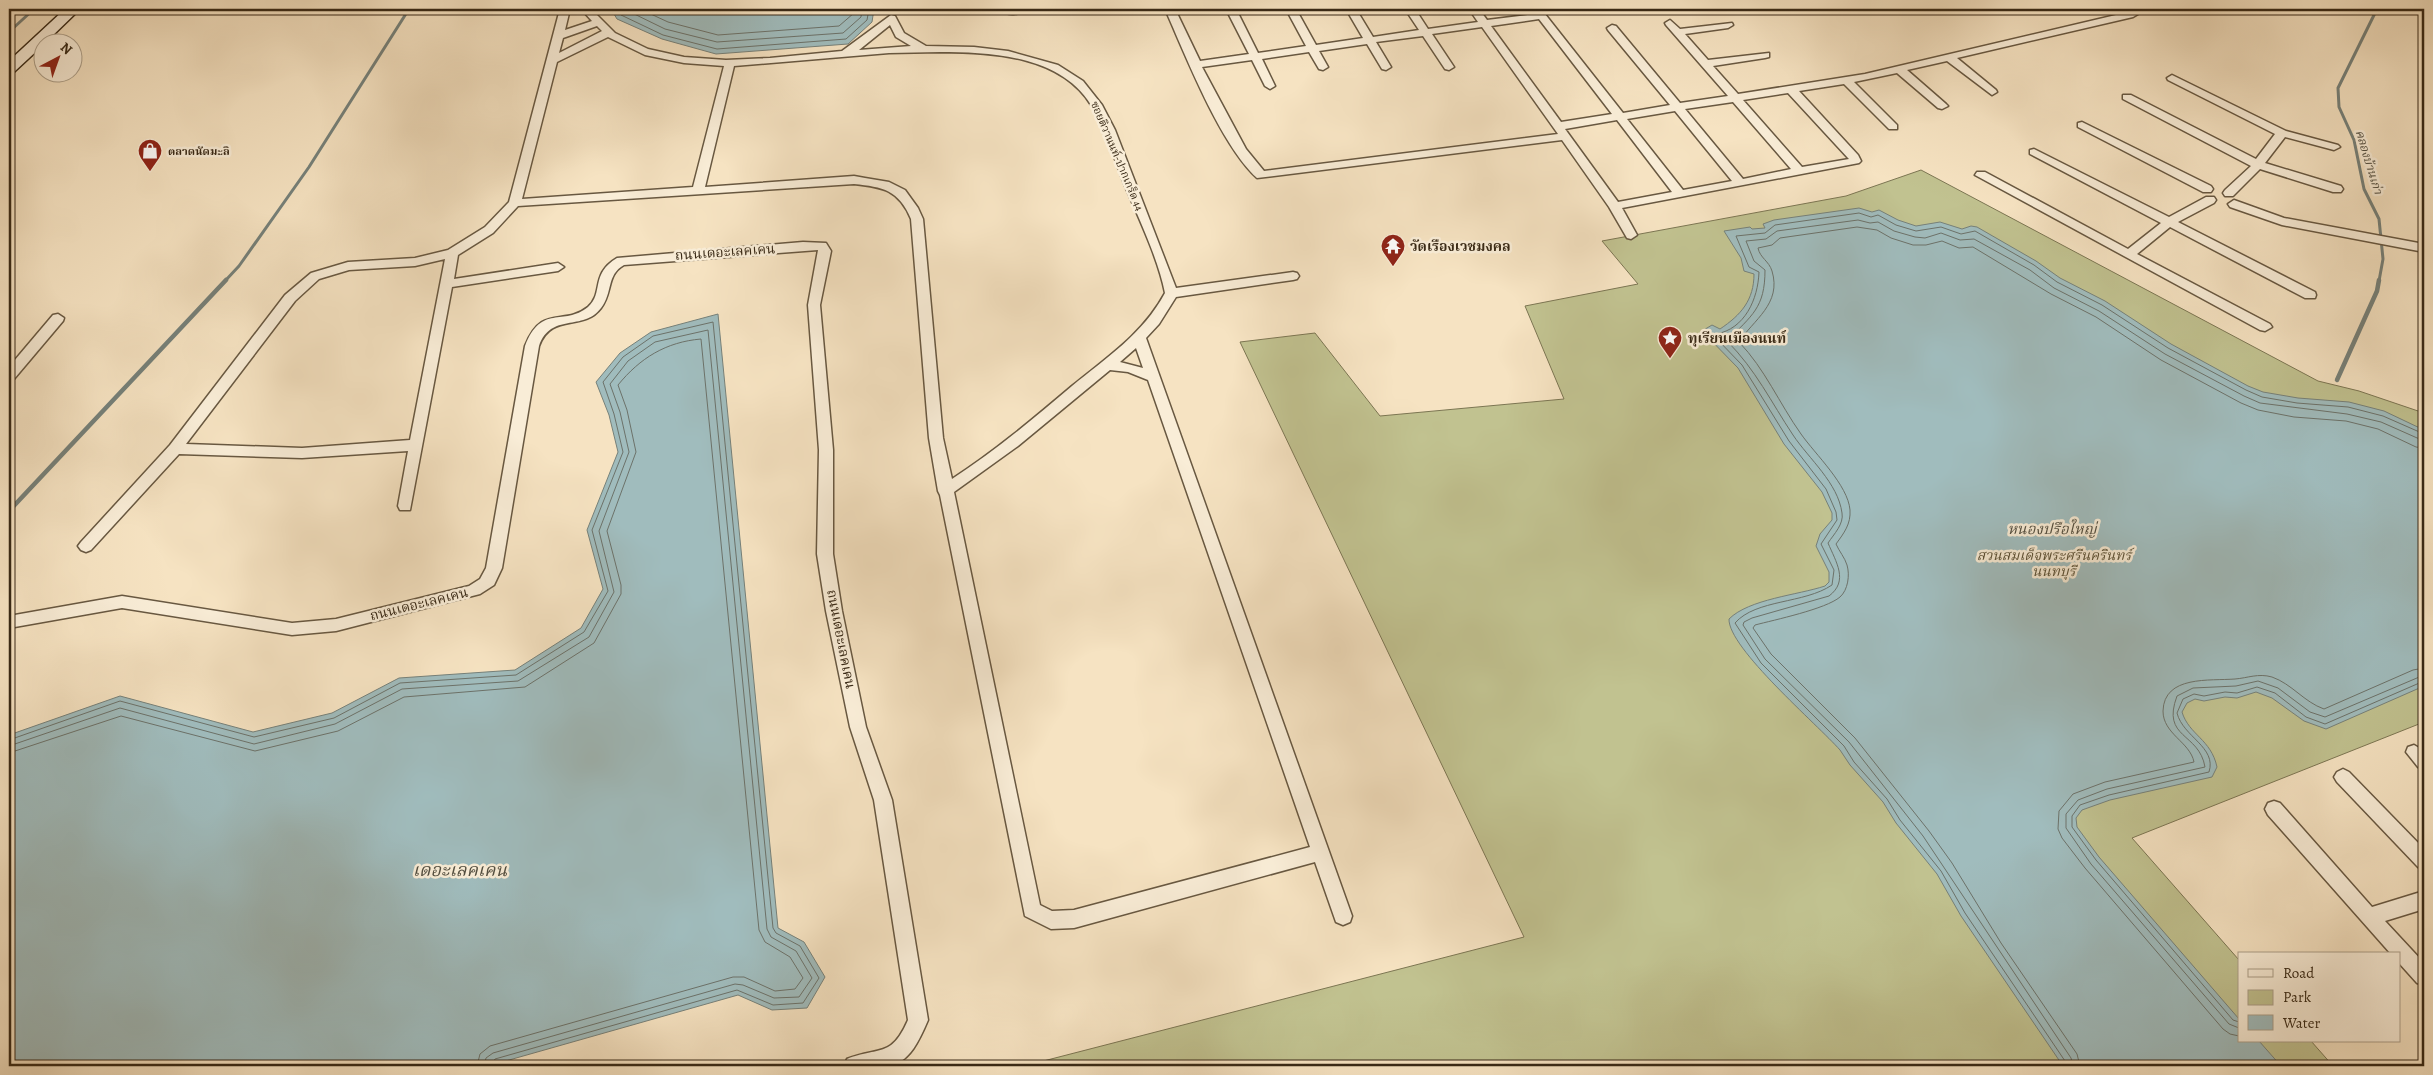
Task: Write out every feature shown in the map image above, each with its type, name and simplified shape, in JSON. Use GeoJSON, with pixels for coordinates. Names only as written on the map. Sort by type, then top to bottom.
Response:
{"type":"FeatureCollection","features":[{"type":"Feature","properties":{"kind":"main road"},"geometry":{"type":"LineString","coordinates":[[9,53],[56,9]]}},
{"type":"Feature","properties":{"kind":"main road"},"geometry":{"type":"LineString","coordinates":[[9,69],[73,9]]}},
{"type":"Feature","properties":{"kind":"street"},"geometry":{"type":"LineString","coordinates":[[86,546],[175,450],[290,298],[315,276],[348,266],[415,262],[452,253],[489,230],[515,203],[565,9]]}},
{"type":"Feature","properties":{"kind":"street","name":"ซอยติวานนท์-ปากเกร็ด 44"},"geometry":{"type":"LineString","coordinates":[[586,9],[595,23],[607,33],[640,52],[677,59],[730,62],[788,60],[888,50],[992,51],[1018,56],[1051,67],[1078,82],[1091,96],[1102,115],[1137,199],[1171,293]]}},
{"type":"Feature","properties":{"kind":"street"},"geometry":{"type":"LineString","coordinates":[[1008,11],[1024,9]]}},
{"type":"Feature","properties":{"kind":"street"},"geometry":{"type":"LineString","coordinates":[[1170,9],[1195,65],[1241,152],[1254,171],[1261,175],[1563,131],[1621,118],[1792,90],[1898,69],[2133,14]]}},
{"type":"Feature","properties":{"kind":"street"},"geometry":{"type":"LineString","coordinates":[[1231,9],[1270,86]]}},
{"type":"Feature","properties":{"kind":"street"},"geometry":{"type":"LineString","coordinates":[[1291,9],[1324,67]]}},
{"type":"Feature","properties":{"kind":"street"},"geometry":{"type":"LineString","coordinates":[[1351,9],[1386,67]]}},
{"type":"Feature","properties":{"kind":"street"},"geometry":{"type":"LineString","coordinates":[[1410,9],[1449,67]]}},
{"type":"Feature","properties":{"kind":"street"},"geometry":{"type":"LineString","coordinates":[[1474,9],[1563,131],[1615,206],[1632,235]]}},
{"type":"Feature","properties":{"kind":"street"},"geometry":{"type":"LineString","coordinates":[[892,13],[900,35],[925,50]]}},
{"type":"Feature","properties":{"kind":"street"},"geometry":{"type":"LineString","coordinates":[[888,50],[892,13]]}},
{"type":"Feature","properties":{"kind":"street"},"geometry":{"type":"LineString","coordinates":[[841,55],[866,41],[882,29],[892,13]]}},
{"type":"Feature","properties":{"kind":"street"},"geometry":{"type":"LineString","coordinates":[[1195,65],[1485,24],[1539,13],[1680,194]]}},
{"type":"Feature","properties":{"kind":"street"},"geometry":{"type":"LineString","coordinates":[[558,36],[595,23]]}},
{"type":"Feature","properties":{"kind":"street"},"geometry":{"type":"LineString","coordinates":[[1670,23],[1800,172]]}},
{"type":"Feature","properties":{"kind":"street"},"geometry":{"type":"LineString","coordinates":[[1678,32],[1728,25]]}},
{"type":"Feature","properties":{"kind":"street"},"geometry":{"type":"LineString","coordinates":[[1612,28],[1740,183]]}},
{"type":"Feature","properties":{"kind":"street"},"geometry":{"type":"LineString","coordinates":[[551,61],[607,33]]}},
{"type":"Feature","properties":{"kind":"street"},"geometry":{"type":"LineString","coordinates":[[1706,64],[1765,55]]}},
{"type":"Feature","properties":{"kind":"street"},"geometry":{"type":"LineString","coordinates":[[1949,57],[1992,92]]}},
{"type":"Feature","properties":{"kind":"street"},"geometry":{"type":"LineString","coordinates":[[698,190],[730,62]]}},
{"type":"Feature","properties":{"kind":"street"},"geometry":{"type":"LineString","coordinates":[[1898,69],[1942,106]]}},
{"type":"Feature","properties":{"kind":"street"},"geometry":{"type":"LineString","coordinates":[[2172,78],[2282,133],[2334,147]]}},
{"type":"Feature","properties":{"kind":"street"},"geometry":{"type":"LineString","coordinates":[[1846,80],[1893,127]]}},
{"type":"Feature","properties":{"kind":"street"},"geometry":{"type":"LineString","coordinates":[[1615,206],[1853,162],[1855,159],[1792,90]]}},
{"type":"Feature","properties":{"kind":"street"},"geometry":{"type":"LineString","coordinates":[[2127,97],[2258,166],[2337,189]]}},
{"type":"Feature","properties":{"kind":"street"},"geometry":{"type":"LineString","coordinates":[[2082,125],[2208,195]]}},
{"type":"Feature","properties":{"kind":"street"},"geometry":{"type":"LineString","coordinates":[[2232,198],[2282,133]]}},
{"type":"Feature","properties":{"kind":"street"},"geometry":{"type":"LineString","coordinates":[[2034,152],[2310,295]]}},
{"type":"Feature","properties":{"kind":"street"},"geometry":{"type":"LineString","coordinates":[[1981,175],[2265,326]]}},
{"type":"Feature","properties":{"kind":"street"},"geometry":{"type":"LineString","coordinates":[[515,203],[854,180],[878,183],[904,195],[912,206],[917,219],[936,438],[945,491],[1032,910],[1040,916],[1052,920],[1074,919],[1319,853]]}},
{"type":"Feature","properties":{"kind":"street"},"geometry":{"type":"LineString","coordinates":[[2128,254],[2169,222],[2218,189],[2232,198],[2282,221],[2424,248]]}},
{"type":"Feature","properties":{"kind":"street","name":"ถนนเดอะเลคเคน"},"geometry":{"type":"LineString","coordinates":[[9,622],[122,602],[292,629],[336,625],[470,592],[483,587],[492,577],[494,568],[532,346],[538,330],[549,322],[585,314],[592,310],[601,298],[604,274],[608,268],[621,261],[822,246],[825,251],[814,305],[826,450],[825,554],[834,611],[858,727],[883,800],[918,1020],[908,1045],[894,1058],[854,1066]]}},
{"type":"Feature","properties":{"kind":"street"},"geometry":{"type":"LineString","coordinates":[[405,506],[452,253]]}},
{"type":"Feature","properties":{"kind":"street"},"geometry":{"type":"LineString","coordinates":[[446,284],[558,267]]}},
{"type":"Feature","properties":{"kind":"street"},"geometry":{"type":"LineString","coordinates":[[945,491],[1002,452],[1139,337],[1163,310],[1171,293],[1293,276]]}},
{"type":"Feature","properties":{"kind":"street"},"geometry":{"type":"LineString","coordinates":[[9,376],[58,318]]}},
{"type":"Feature","properties":{"kind":"street"},"geometry":{"type":"LineString","coordinates":[[1139,337],[1342,916]]}},
{"type":"Feature","properties":{"kind":"street"},"geometry":{"type":"LineString","coordinates":[[1107,365],[1130,368],[1152,376]]}},
{"type":"Feature","properties":{"kind":"street"},"geometry":{"type":"LineString","coordinates":[[175,450],[302,453],[416,445]]}},
{"type":"Feature","properties":{"kind":"street"},"geometry":{"type":"LineString","coordinates":[[2343,777],[2424,861]]}},
{"type":"Feature","properties":{"kind":"street"},"geometry":{"type":"LineString","coordinates":[[2274,809],[2424,976]]}},
{"type":"Feature","properties":{"kind":"street"},"geometry":{"type":"LineString","coordinates":[[2369,917],[2424,900]]}},
{"type":"Feature","properties":{"kind":"green space","name":"สวนสมเด็จพระศรีนครินทร์ นนทบุรี"},"geometry":{"type":"Polygon","coordinates":[[[1921,170],[2318,381],[2359,391],[2424,413],[2424,722],[2132,838],[2238,959],[2238,1042],[2312,1042],[2333,1066],[1024,1066],[1524,937],[1240,342],[1315,333],[1380,416],[1564,399],[1525,306],[1638,284],[1602,241],[1846,196],[1921,170]]]}},
{"type":"Feature","properties":{"kind":"water"},"geometry":{"type":"Polygon","coordinates":[[[611,9],[874,9],[872,22],[848,44],[716,54],[662,39],[617,19],[611,9]]]}},
{"type":"Feature","properties":{"kind":"water","name":"หนองปรือใหญ่"},"geometry":{"type":"Polygon","coordinates":[[[1859,208],[1872,212],[1879,210],[1898,220],[1916,226],[1940,222],[1962,229],[1971,226],[1977,227],[2036,261],[2060,278],[2105,301],[2171,344],[2248,386],[2263,392],[2298,398],[2349,402],[2384,411],[2424,430],[2424,686],[2326,729],[2304,721],[2272,698],[2256,692],[2237,698],[2225,697],[2204,701],[2195,699],[2187,703],[2182,712],[2185,720],[2205,743],[2214,758],[2217,767],[2212,777],[2110,800],[2082,810],[2076,818],[2077,827],[2099,857],[2238,1018],[2238,1042],[2260,1042],[2281,1066],[2063,1066],[1961,916],[1937,874],[1896,823],[1883,802],[1850,765],[1840,750],[1758,667],[1733,632],[1729,619],[1738,612],[1774,598],[1825,586],[1829,582],[1829,572],[1816,546],[1820,534],[1832,520],[1832,513],[1822,492],[1784,444],[1738,368],[1702,331],[1712,325],[1720,329],[1727,324],[1745,306],[1752,292],[1754,274],[1744,271],[1741,258],[1724,231],[1750,227],[1752,229],[1765,228],[1763,224],[1774,220],[1859,208]]]}},
{"type":"Feature","properties":{"kind":"water","name":"เดอะเลคเคน"},"geometry":{"type":"Polygon","coordinates":[[[718,314],[778,928],[804,942],[825,977],[807,1008],[772,1010],[738,995],[488,1066],[9,1066],[9,735],[120,696],[253,732],[332,713],[399,678],[515,670],[581,628],[603,589],[587,530],[618,452],[609,415],[596,382],[620,353],[651,332],[718,314]]]}},
{"type":"Feature","properties":{"kind":"waterway"},"geometry":{"type":"LineString","coordinates":[[9,32],[34,9]]}},
{"type":"Feature","properties":{"kind":"waterway"},"geometry":{"type":"LineString","coordinates":[[225,281],[239,266],[309,167],[409,9]]}},
{"type":"Feature","properties":{"kind":"waterway","name":"คลองบ้านเก่า"},"geometry":{"type":"LineString","coordinates":[[2377,9],[2338,88],[2339,107],[2354,140],[2364,189],[2379,219],[2383,259],[2379,281]]}},
{"type":"Feature","properties":{"kind":"waterway"},"geometry":{"type":"LineString","coordinates":[[9,511],[226,280]]}},
{"type":"Feature","properties":{"kind":"waterway","name":"คลองบ้านเก่า"},"geometry":{"type":"LineString","coordinates":[[2337,380],[2377,291],[2379,280]]}},
{"type":"Feature","properties":{"kind":"place","name":"ตลาดนัดมะลิ"},"geometry":{"type":"Point","coordinates":[150,172]}},
{"type":"Feature","properties":{"kind":"place","name":"วัดเรืองเวชมงคล"},"geometry":{"type":"Point","coordinates":[1393,267]}},
{"type":"Feature","properties":{"kind":"place","name":"ทุเรียนเมืองนนท์"},"geometry":{"type":"Point","coordinates":[1670,359]}}]}
